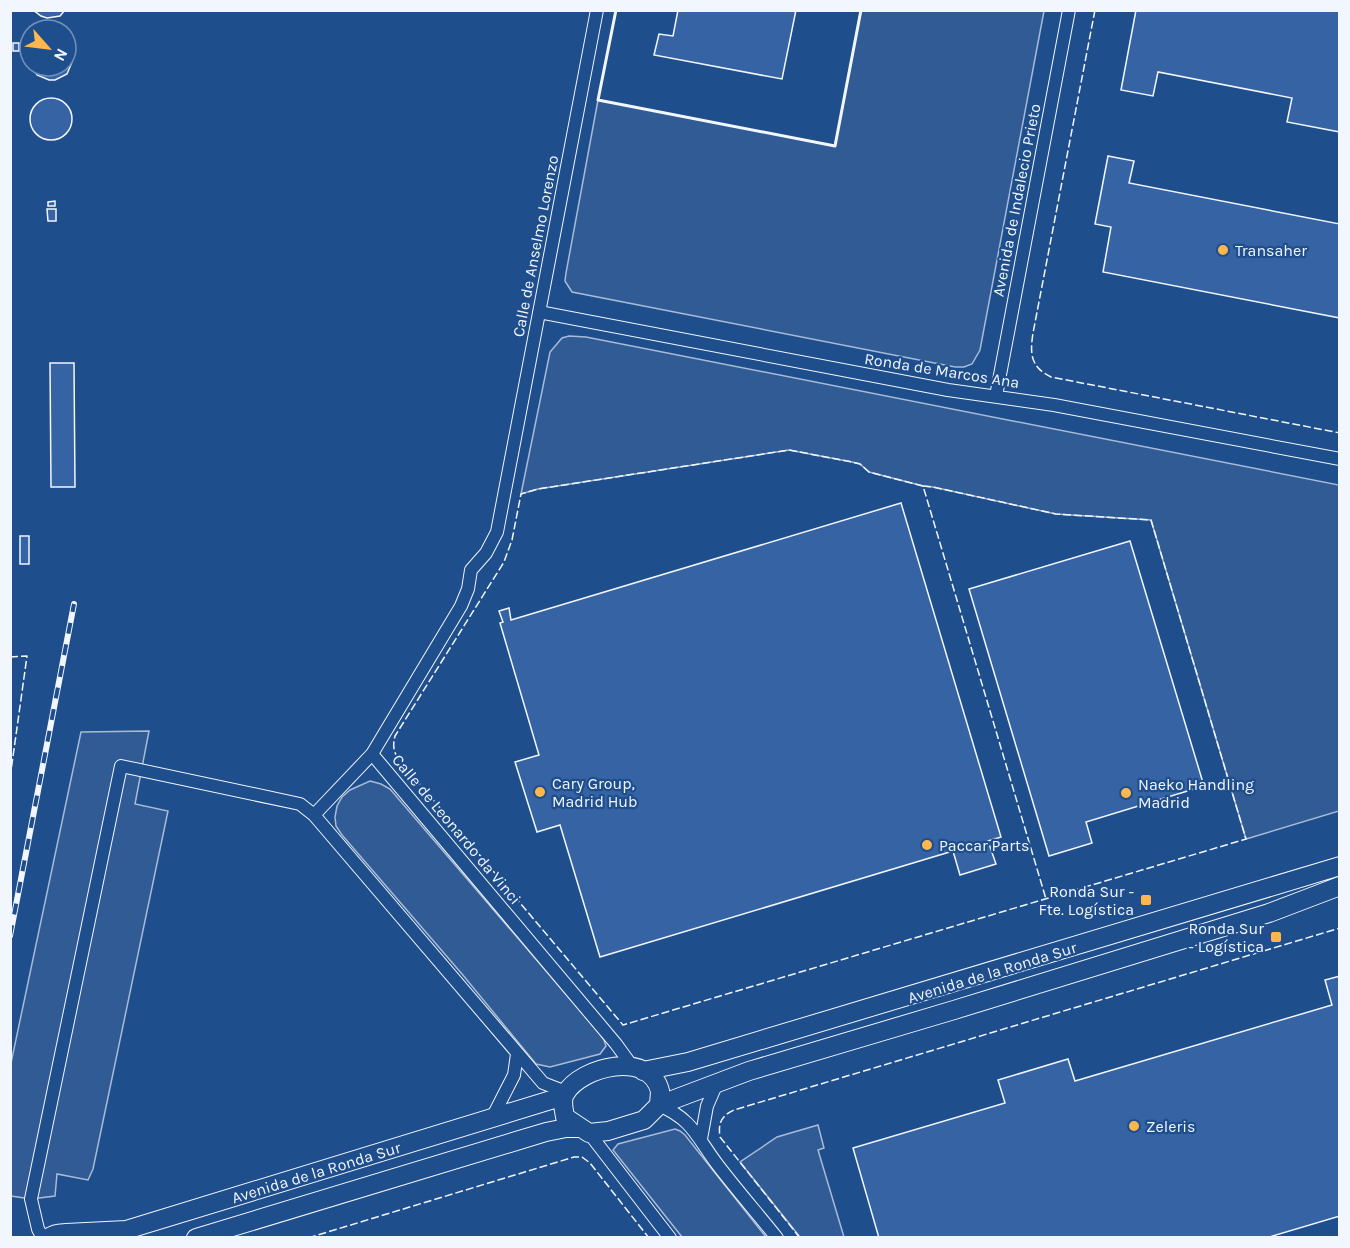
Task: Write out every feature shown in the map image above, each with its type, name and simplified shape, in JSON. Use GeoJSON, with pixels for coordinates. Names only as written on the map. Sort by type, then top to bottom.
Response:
{"type":"FeatureCollection","features":[{"type":"Feature","properties":{"kind":"main road","name":"Avenida de la Ronda Sur"},"geometry":{"type":"LineString","coordinates":[[638,1068],[688,1062],[1340,866]]}},
{"type":"Feature","properties":{"kind":"main road","name":"Avenida de la Ronda Sur"},"geometry":{"type":"LineString","coordinates":[[659,1105],[749,1071],[1269,913],[1340,886]]}},
{"type":"Feature","properties":{"kind":"main road"},"geometry":{"type":"LineString","coordinates":[[606,1068],[638,1068],[653,1079],[660,1091],[659,1105],[644,1120],[609,1131],[584,1131],[565,1117],[563,1105],[565,1094],[588,1073],[606,1068]]}},
{"type":"Feature","properties":{"kind":"main road","name":"Avenida de la Ronda Sur"},"geometry":{"type":"LineString","coordinates":[[48,1238],[126,1230],[565,1094]]}},
{"type":"Feature","properties":{"kind":"main road","name":"Avenida de la Ronda Sur"},"geometry":{"type":"LineString","coordinates":[[196,1238],[546,1132],[566,1128],[584,1131]]}},
{"type":"Feature","properties":{"kind":"street","name":"Calle de Anselmo Lorenzo"},"geometry":{"type":"LineString","coordinates":[[372,754],[461,606],[468,589],[471,570],[486,553],[497,532],[597,10]]}},
{"type":"Feature","properties":{"kind":"street","name":"Avenida de Indalecio Prieto"},"geometry":{"type":"LineString","coordinates":[[996,396],[1070,10]]}},
{"type":"Feature","properties":{"kind":"street","name":"Ronda de Marcos Ana"},"geometry":{"type":"LineString","coordinates":[[539,312],[948,390],[1054,405],[1340,459]]}},
{"type":"Feature","properties":{"kind":"street","name":"Calle de Leonardo da Vinci"},"geometry":{"type":"LineString","coordinates":[[314,815],[372,754],[638,1068]]}},
{"type":"Feature","properties":{"kind":"street"},"geometry":{"type":"LineString","coordinates":[[43,1238],[38,1229],[31,1199],[121,766],[300,804],[314,815],[543,1083],[565,1094]]}},
{"type":"Feature","properties":{"kind":"street"},"geometry":{"type":"LineString","coordinates":[[492,1118],[514,1076],[517,1054]]}},
{"type":"Feature","properties":{"kind":"street"},"geometry":{"type":"LineString","coordinates":[[701,1139],[707,1106],[717,1083]]}},
{"type":"Feature","properties":{"kind":"street"},"geometry":{"type":"LineString","coordinates":[[659,1105],[677,1113],[701,1139],[717,1164],[777,1238]]}},
{"type":"Feature","properties":{"kind":"street"},"geometry":{"type":"LineString","coordinates":[[584,1131],[670,1238]]}},
{"type":"Feature","properties":{"kind":"shaded area"},"geometry":{"type":"Polygon","coordinates":[[[861,11],[1044,11],[980,350],[972,364],[955,367],[572,292],[565,281],[566,273],[598,100],[835,146],[861,11]]]}},
{"type":"Feature","properties":{"kind":"shaded area"},"geometry":{"type":"Polygon","coordinates":[[[586,337],[1339,485],[1339,811],[1246,839],[1151,520],[1056,514],[923,486],[869,472],[860,464],[789,450],[538,489],[521,494],[550,352],[562,338],[586,337]]]}},
{"type":"Feature","properties":{"kind":"shaded area"},"geometry":{"type":"Polygon","coordinates":[[[149,731],[135,804],[168,811],[93,1169],[88,1180],[57,1174],[55,1196],[31,1199],[11,1196],[11,1063],[81,732],[149,731]]]}},
{"type":"Feature","properties":{"kind":"shaded area"},"geometry":{"type":"Polygon","coordinates":[[[370,781],[390,789],[600,1034],[606,1046],[600,1054],[550,1067],[536,1064],[342,835],[336,826],[337,806],[350,790],[370,781]]]}},
{"type":"Feature","properties":{"kind":"shaded area"},"geometry":{"type":"Polygon","coordinates":[[[818,1125],[824,1148],[818,1150],[844,1237],[800,1237],[740,1162],[777,1137],[818,1125]]]}},
{"type":"Feature","properties":{"kind":"shaded area"},"geometry":{"type":"Polygon","coordinates":[[[675,1129],[685,1135],[766,1237],[682,1237],[613,1150],[618,1144],[675,1129]]]}},
{"type":"Feature","properties":{"kind":"building"},"geometry":{"type":"Polygon","coordinates":[[[33,10],[65,10],[60,16],[47,18],[33,10]]]}},
{"type":"Feature","properties":{"kind":"building"},"geometry":{"type":"Polygon","coordinates":[[[678,10],[796,10],[782,79],[654,55],[659,34],[673,36],[678,10]]]}},
{"type":"Feature","properties":{"kind":"building"},"geometry":{"type":"Polygon","coordinates":[[[1136,10],[1340,10],[1340,132],[1287,122],[1292,98],[1158,72],[1153,96],[1121,90],[1136,10]]]}},
{"type":"Feature","properties":{"kind":"building"},"geometry":{"type":"Polygon","coordinates":[[[13,43],[18,43],[18,51],[13,51],[13,43]]]}},
{"type":"Feature","properties":{"kind":"building"},"geometry":{"type":"Polygon","coordinates":[[[51,98],[66,104],[72,119],[66,134],[51,140],[36,134],[30,119],[36,104],[51,98]]]}},
{"type":"Feature","properties":{"kind":"building","name":"Transaher"},"geometry":{"type":"Polygon","coordinates":[[[1108,156],[1134,161],[1129,183],[1340,224],[1340,318],[1103,272],[1111,227],[1095,224],[1108,156]]]}},
{"type":"Feature","properties":{"kind":"building"},"geometry":{"type":"Polygon","coordinates":[[[55,201],[55,206],[48,206],[48,202],[55,201]]]}},
{"type":"Feature","properties":{"kind":"building"},"geometry":{"type":"Polygon","coordinates":[[[47,209],[56,209],[56,221],[48,221],[47,209]]]}},
{"type":"Feature","properties":{"kind":"building"},"geometry":{"type":"Polygon","coordinates":[[[50,363],[74,363],[75,487],[51,487],[50,363]]]}},
{"type":"Feature","properties":{"kind":"building"},"geometry":{"type":"Polygon","coordinates":[[[901,503],[1001,837],[988,841],[996,864],[960,875],[953,851],[600,957],[560,825],[537,832],[515,762],[539,755],[500,623],[503,622],[499,611],[509,608],[511,620],[901,503]]]}},
{"type":"Feature","properties":{"kind":"building"},"geometry":{"type":"Polygon","coordinates":[[[20,536],[29,536],[29,564],[20,564],[20,536]]]}},
{"type":"Feature","properties":{"kind":"building"},"geometry":{"type":"Polygon","coordinates":[[[1130,541],[1204,786],[1086,822],[1092,843],[1049,856],[969,589],[1130,541]]]}},
{"type":"Feature","properties":{"kind":"building","name":"Zeleris"},"geometry":{"type":"Polygon","coordinates":[[[1340,976],[1340,1216],[1266,1238],[879,1238],[853,1148],[1005,1103],[998,1080],[1068,1059],[1075,1081],[1332,1005],[1325,980],[1340,976]]]}},
{"type":"Feature","properties":{"kind":"railway"},"geometry":{"type":"LineString","coordinates":[[10,936],[74,604]]}},
{"type":"Feature","properties":{"kind":"fence"},"geometry":{"type":"LineString","coordinates":[[1095,10],[1033,333],[1032,353],[1035,364],[1051,377],[1340,433]]}},
{"type":"Feature","properties":{"kind":"fence"},"geometry":{"type":"LineString","coordinates":[[923,486],[869,472],[860,464],[789,450],[538,489],[521,494],[512,540],[504,562],[395,736],[395,751],[397,757],[623,1025],[1246,839],[1151,520],[1056,514],[923,486],[1046,899]]}},
{"type":"Feature","properties":{"kind":"fence"},"geometry":{"type":"LineString","coordinates":[[10,657],[27,656],[10,778]]}},
{"type":"Feature","properties":{"kind":"fence"},"geometry":{"type":"LineString","coordinates":[[800,1238],[720,1137],[721,1120],[730,1112],[1340,928]]}},
{"type":"Feature","properties":{"kind":"fence"},"geometry":{"type":"LineString","coordinates":[[308,1238],[574,1157],[582,1157],[590,1163],[649,1238]]}},
{"type":"Feature","properties":{"kind":"wall"},"geometry":{"type":"LineString","coordinates":[[616,10],[598,100],[835,146],[861,10]]}},
{"type":"Feature","properties":{"kind":"place","name":"Transaher"},"geometry":{"type":"Point","coordinates":[1223,250]}},
{"type":"Feature","properties":{"kind":"place","name":"Cary Group, Madrid Hub"},"geometry":{"type":"Point","coordinates":[540,792]}},
{"type":"Feature","properties":{"kind":"place","name":"Naeko Handling Madrid"},"geometry":{"type":"Point","coordinates":[1126,793]}},
{"type":"Feature","properties":{"kind":"place","name":"Paccar Parts"},"geometry":{"type":"Point","coordinates":[927,845]}},
{"type":"Feature","properties":{"kind":"place","name":"Ronda Sur - Fte. Logística"},"geometry":{"type":"Point","coordinates":[1146,900]}},
{"type":"Feature","properties":{"kind":"place","name":"Ronda Sur - Logística"},"geometry":{"type":"Point","coordinates":[1276,937]}},
{"type":"Feature","properties":{"kind":"place","name":"Zeleris"},"geometry":{"type":"Point","coordinates":[1134,1126]}}]}
